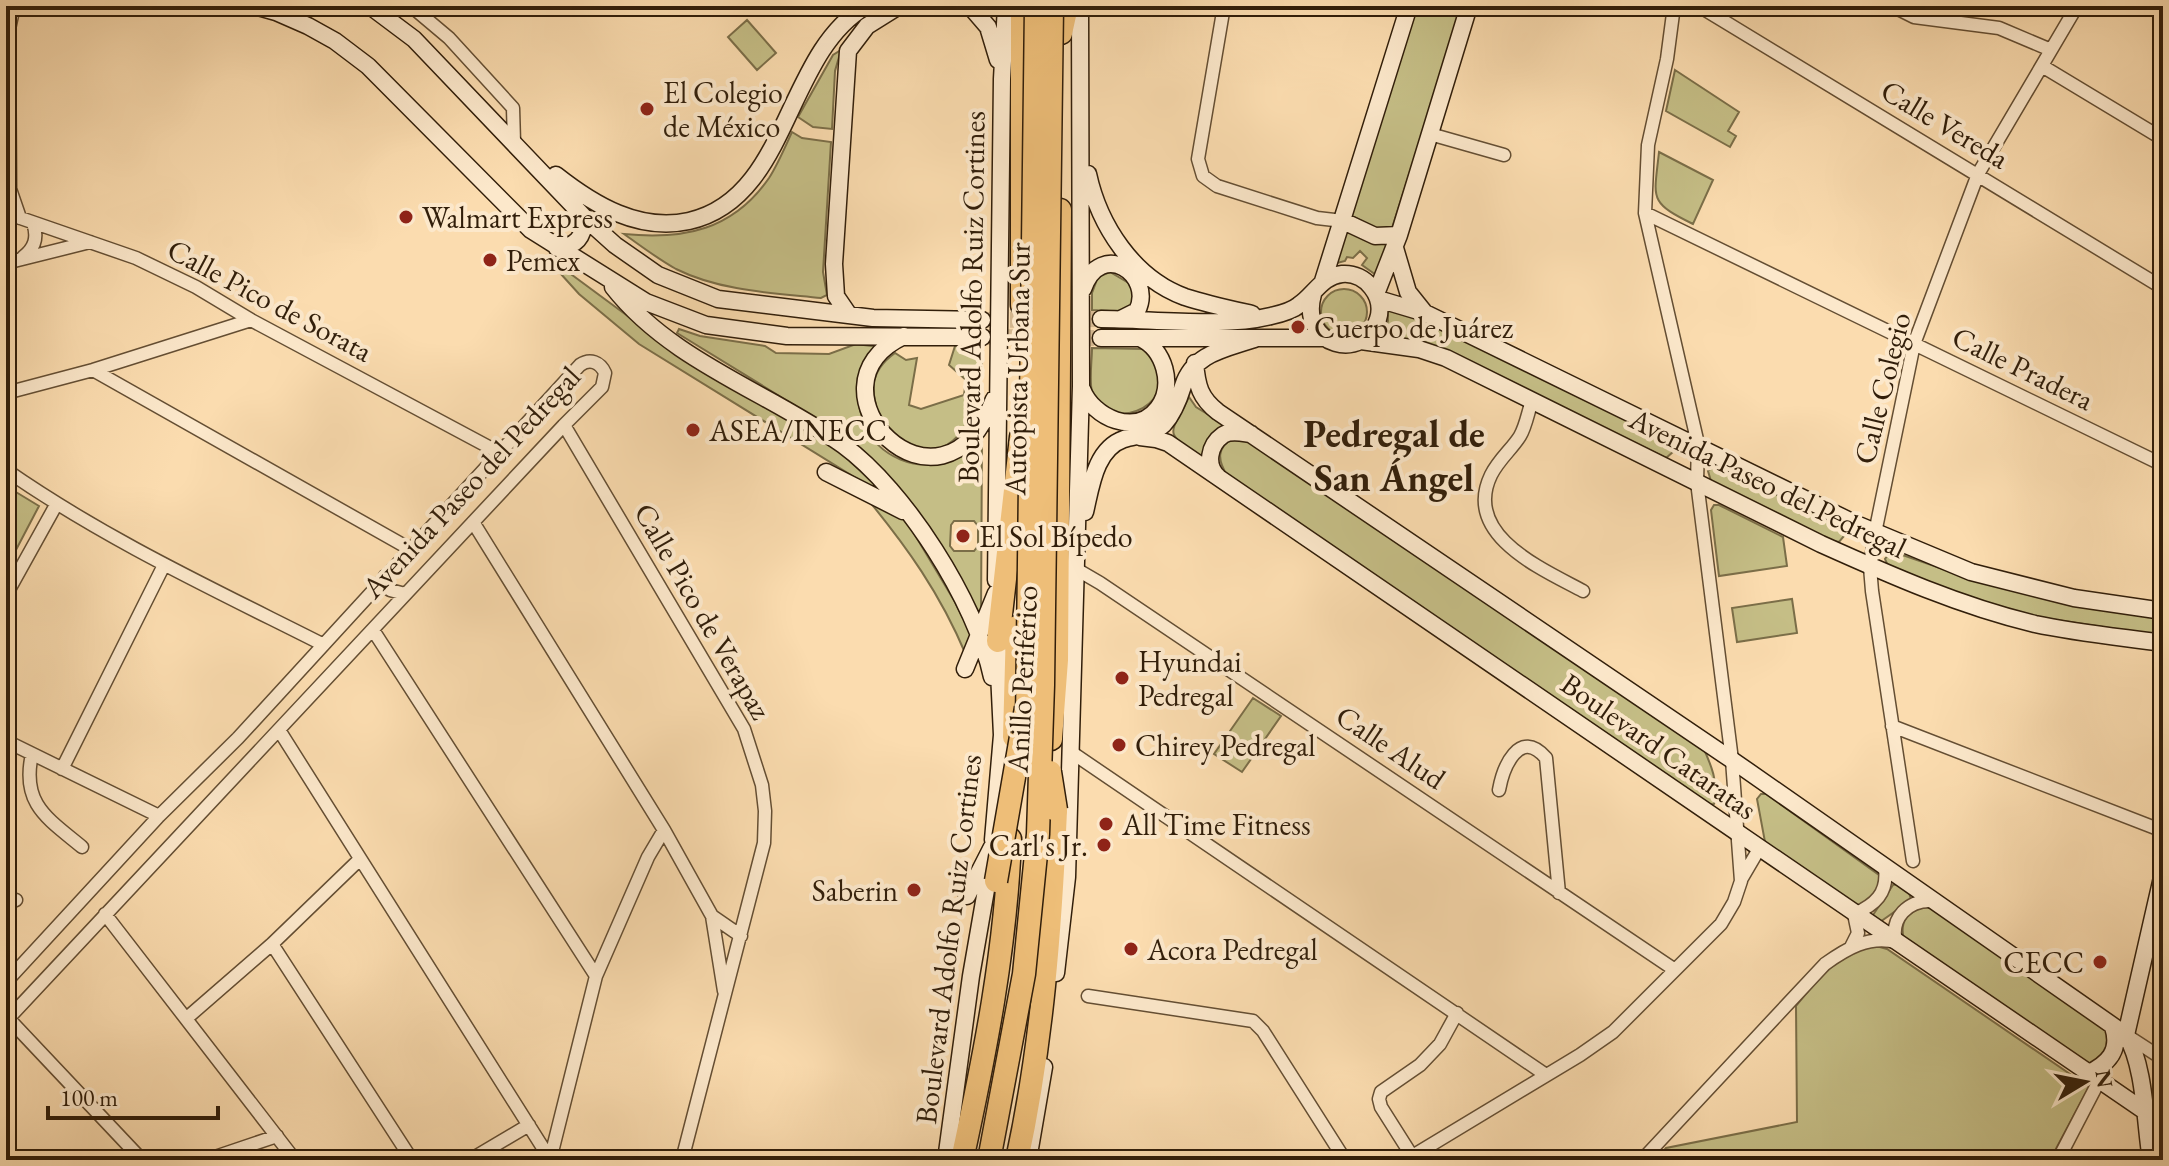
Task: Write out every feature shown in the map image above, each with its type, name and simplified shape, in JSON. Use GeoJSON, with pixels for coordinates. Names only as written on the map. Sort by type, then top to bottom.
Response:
{"type":"FeatureCollection","features":[{"type":"Feature","properties":{"kind":"highway","name":"Autopista Urbana Sur"},"geometry":{"type":"LineString","coordinates":[[989,1160],[1024,974],[1038,834],[1034,711],[1036,6]]}},
{"type":"Feature","properties":{"kind":"highway","name":"Autopista Urbana Sur"},"geometry":{"type":"LineString","coordinates":[[978,1160],[1015,947],[1034,711],[1052,6]]}},
{"type":"Feature","properties":{"kind":"highway","name":"Anillo Periférico"},"geometry":{"type":"LineString","coordinates":[[997,1160],[1035,967],[1057,660],[1061,33],[1064,6]]}},
{"type":"Feature","properties":{"kind":"highway","name":"Anillo Periférico"},"geometry":{"type":"LineString","coordinates":[[962,1160],[993,1008],[1008,889],[1021,437],[1021,13]]}},
{"type":"Feature","properties":{"kind":"highway"},"geometry":{"type":"LineString","coordinates":[[989,637],[1021,437]]}},
{"type":"Feature","properties":{"kind":"highway"},"geometry":{"type":"LineString","coordinates":[[955,1160],[996,881],[1034,711]]}},
{"type":"Feature","properties":{"kind":"highway"},"geometry":{"type":"LineString","coordinates":[[1017,1160],[1043,1003],[1056,810],[1034,711]]}},
{"type":"Feature","properties":{"kind":"main road"},"geometry":{"type":"LineString","coordinates":[[254,6],[308,26],[335,41],[368,66],[531,230],[646,302],[706,325],[787,336],[905,336],[982,328],[718,299],[658,275],[615,245],[585,218],[414,39],[370,6]]}},
{"type":"Feature","properties":{"kind":"main road"},"geometry":{"type":"LineString","coordinates":[[518,146],[578,192],[609,210],[645,223],[673,224],[719,211],[736,199],[756,174],[823,48],[841,27],[866,6]]}},
{"type":"Feature","properties":{"kind":"main road"},"geometry":{"type":"LineString","coordinates":[[849,315],[836,296],[834,264],[848,51],[867,26],[899,6]]}},
{"type":"Feature","properties":{"kind":"main road"},"geometry":{"type":"LineString","coordinates":[[970,6],[988,27],[1002,79]]}},
{"type":"Feature","properties":{"kind":"main road","name":"Boulevard Adolfo Ruiz Cortines"},"geometry":{"type":"LineString","coordinates":[[946,1160],[986,900],[1002,735],[989,637],[996,593],[1002,79],[1006,6]]}},
{"type":"Feature","properties":{"kind":"main road"},"geometry":{"type":"LineString","coordinates":[[1028,1160],[1040,1101],[1066,886],[1081,386],[1080,6]]}},
{"type":"Feature","properties":{"kind":"main road"},"geometry":{"type":"LineString","coordinates":[[1325,338],[1316,329],[1310,306],[1343,221],[1409,6]]}},
{"type":"Feature","properties":{"kind":"main road"},"geometry":{"type":"LineString","coordinates":[[1101,338],[1325,338],[1342,344],[1361,341],[1368,335],[1378,319],[1377,296],[1397,242],[1469,6]]}},
{"type":"Feature","properties":{"kind":"main road"},"geometry":{"type":"LineString","coordinates":[[1081,144],[1100,216],[1112,236],[1154,280],[1183,296],[1270,317]]}},
{"type":"Feature","properties":{"kind":"main road"},"geometry":{"type":"LineString","coordinates":[[557,248],[576,243],[584,229],[585,218]]}},
{"type":"Feature","properties":{"kind":"main road"},"geometry":{"type":"LineString","coordinates":[[1343,221],[1397,242]]}},
{"type":"Feature","properties":{"kind":"main road"},"geometry":{"type":"LineString","coordinates":[[1397,242],[1408,292],[1425,313]]}},
{"type":"Feature","properties":{"kind":"main road"},"geometry":{"type":"LineString","coordinates":[[1080,306],[1090,272],[1101,264],[1114,263],[1127,270],[1141,288],[1137,311],[1121,319]]}},
{"type":"Feature","properties":{"kind":"main road"},"geometry":{"type":"LineString","coordinates":[[1101,319],[1236,321],[1270,317],[1297,307],[1318,288],[1342,274],[1353,275],[1370,285],[1377,296]]}},
{"type":"Feature","properties":{"kind":"main road"},"geometry":{"type":"LineString","coordinates":[[607,279],[630,308],[683,349],[843,445],[883,480],[989,637],[965,669]]}},
{"type":"Feature","properties":{"kind":"main road","name":"Avenida Paseo del Pedregal"},"geometry":{"type":"LineString","coordinates":[[1377,296],[1425,313],[1875,533],[1971,572],[2074,598],[2163,611]]}},
{"type":"Feature","properties":{"kind":"main road"},"geometry":{"type":"LineString","coordinates":[[905,336],[878,356],[869,372],[866,392],[875,424],[886,439],[900,449],[932,455],[960,448],[984,421],[998,386]]}},
{"type":"Feature","properties":{"kind":"main road"},"geometry":{"type":"LineString","coordinates":[[1081,386],[1093,407],[1110,419],[1131,421],[1149,416],[1163,399],[1165,369],[1158,352],[1138,337]]}},
{"type":"Feature","properties":{"kind":"main road"},"geometry":{"type":"LineString","coordinates":[[1077,540],[1090,487],[1106,452],[1117,443],[1159,428],[1168,419],[1195,363],[1215,351],[1257,338]]}},
{"type":"Feature","properties":{"kind":"main road","name":"Avenida Paseo del Pedregal"},"geometry":{"type":"LineString","coordinates":[[1361,341],[1433,353],[1870,567],[2011,618],[2069,631],[2163,643]]}},
{"type":"Feature","properties":{"kind":"main road","name":"Boulevard Cataratas"},"geometry":{"type":"LineString","coordinates":[[1195,363],[1197,386],[1206,403],[1732,760],[2120,1031]]}},
{"type":"Feature","properties":{"kind":"main road"},"geometry":{"type":"LineString","coordinates":[[1222,480],[1212,472],[1209,459],[1214,446],[1224,435],[1233,432],[1252,434]]}},
{"type":"Feature","properties":{"kind":"main road","name":"Boulevard Cataratas"},"geometry":{"type":"LineString","coordinates":[[1140,437],[1168,443],[2143,1110]]}},
{"type":"Feature","properties":{"kind":"main road"},"geometry":{"type":"LineString","coordinates":[[826,472],[908,513]]}},
{"type":"Feature","properties":{"kind":"main road"},"geometry":{"type":"LineString","coordinates":[[967,896],[992,847]]}},
{"type":"Feature","properties":{"kind":"main road"},"geometry":{"type":"LineString","coordinates":[[2093,1078],[2110,1058],[2115,1046],[2163,873]]}},
{"type":"Feature","properties":{"kind":"main road"},"geometry":{"type":"LineString","coordinates":[[952,1020],[969,996]]}},
{"type":"Feature","properties":{"kind":"main road"},"geometry":{"type":"LineString","coordinates":[[2120,1031],[2135,1049],[2143,1110],[2154,1155]]}},
{"type":"Feature","properties":{"kind":"street"},"geometry":{"type":"LineString","coordinates":[[14,6],[9,29],[10,189],[20,218]]}},
{"type":"Feature","properties":{"kind":"street"},"geometry":{"type":"LineString","coordinates":[[411,6],[449,38],[513,108],[518,146]]}},
{"type":"Feature","properties":{"kind":"street"},"geometry":{"type":"LineString","coordinates":[[1224,6],[1198,159],[1203,176],[1217,186],[1317,218],[1343,221]]}},
{"type":"Feature","properties":{"kind":"street"},"geometry":{"type":"LineString","coordinates":[[1674,6],[1667,59],[1648,145],[1645,213],[1698,444],[1697,482],[1732,760],[1741,881]]}},
{"type":"Feature","properties":{"kind":"street","name":"Calle Vereda"},"geometry":{"type":"LineString","coordinates":[[1699,6],[2163,288]]}},
{"type":"Feature","properties":{"kind":"street"},"geometry":{"type":"LineString","coordinates":[[1892,6],[1914,17],[1999,28],[2051,50]]}},
{"type":"Feature","properties":{"kind":"street","name":"Calle Colegio"},"geometry":{"type":"LineString","coordinates":[[1913,861],[1870,567],[1875,533],[1914,344],[1978,174],[2077,6]]}},
{"type":"Feature","properties":{"kind":"street"},"geometry":{"type":"LineString","coordinates":[[2042,66],[2163,139]]}},
{"type":"Feature","properties":{"kind":"street"},"geometry":{"type":"LineString","coordinates":[[1430,134],[1504,155]]}},
{"type":"Feature","properties":{"kind":"street","name":"Calle Pico de Sorata"},"geometry":{"type":"LineString","coordinates":[[6,213],[136,258],[196,287],[251,320],[500,453]]}},
{"type":"Feature","properties":{"kind":"street","name":"Calle Pradera"},"geometry":{"type":"LineString","coordinates":[[1645,213],[2163,465]]}},
{"type":"Feature","properties":{"kind":"street"},"geometry":{"type":"LineString","coordinates":[[20,259],[34,244],[36,233],[33,223]]}},
{"type":"Feature","properties":{"kind":"street"},"geometry":{"type":"LineString","coordinates":[[6,263],[90,242]]}},
{"type":"Feature","properties":{"kind":"street"},"geometry":{"type":"LineString","coordinates":[[6,393],[93,370],[251,320]]}},
{"type":"Feature","properties":{"kind":"street","name":"Avenida Paseo del Pedregal"},"geometry":{"type":"LineString","coordinates":[[6,982],[159,816],[214,763],[580,365],[596,363],[605,373],[602,387],[7,1020]]}},
{"type":"Feature","properties":{"kind":"street"},"geometry":{"type":"LineString","coordinates":[[93,370],[410,549]]}},
{"type":"Feature","properties":{"kind":"street"},"geometry":{"type":"LineString","coordinates":[[1532,401],[1522,432],[1498,461],[1489,478],[1486,513],[1497,535],[1519,553],[1583,591]]}},
{"type":"Feature","properties":{"kind":"street","name":"Calle Pico de Verapaz"},"geometry":{"type":"LineString","coordinates":[[564,425],[744,729],[762,785],[764,843],[682,1160]]}},
{"type":"Feature","properties":{"kind":"street"},"geometry":{"type":"LineString","coordinates":[[6,470],[56,505],[164,565],[322,644]]}},
{"type":"Feature","properties":{"kind":"street"},"geometry":{"type":"LineString","coordinates":[[6,595],[56,505]]}},
{"type":"Feature","properties":{"kind":"street"},"geometry":{"type":"LineString","coordinates":[[473,522],[664,830],[712,916],[725,996]]}},
{"type":"Feature","properties":{"kind":"street"},"geometry":{"type":"LineString","coordinates":[[62,769],[164,565]]}},
{"type":"Feature","properties":{"kind":"street","name":"Calle Alud"},"geometry":{"type":"LineString","coordinates":[[1076,569],[1675,970]]}},
{"type":"Feature","properties":{"kind":"street"},"geometry":{"type":"LineString","coordinates":[[385,576],[390,590],[405,594]]}},
{"type":"Feature","properties":{"kind":"street"},"geometry":{"type":"LineString","coordinates":[[370,592],[385,597],[391,610]]}},
{"type":"Feature","properties":{"kind":"street"},"geometry":{"type":"LineString","coordinates":[[373,630],[596,976]]}},
{"type":"Feature","properties":{"kind":"street"},"geometry":{"type":"LineString","coordinates":[[1892,726],[2163,831]]}},
{"type":"Feature","properties":{"kind":"street"},"geometry":{"type":"LineString","coordinates":[[279,730],[550,1159]]}},
{"type":"Feature","properties":{"kind":"street"},"geometry":{"type":"LineString","coordinates":[[6,741],[159,816]]}},
{"type":"Feature","properties":{"kind":"street"},"geometry":{"type":"LineString","coordinates":[[1499,790],[1507,761],[1520,749],[1540,751],[1546,758],[1559,893]]}},
{"type":"Feature","properties":{"kind":"street"},"geometry":{"type":"LineString","coordinates":[[1071,752],[1546,1075]]}},
{"type":"Feature","properties":{"kind":"street"},"geometry":{"type":"LineString","coordinates":[[32,754],[27,776],[32,799],[46,818],[82,847]]}},
{"type":"Feature","properties":{"kind":"street"},"geometry":{"type":"LineString","coordinates":[[214,763],[215,776],[225,782],[231,781]]}},
{"type":"Feature","properties":{"kind":"street"},"geometry":{"type":"LineString","coordinates":[[190,788],[201,785],[209,788],[209,804]]}},
{"type":"Feature","properties":{"kind":"street"},"geometry":{"type":"LineString","coordinates":[[550,1159],[596,976],[648,857],[664,830]]}},
{"type":"Feature","properties":{"kind":"street"},"geometry":{"type":"LineString","coordinates":[[1457,1013],[1440,1044],[1420,1065],[1381,1092],[1381,1107],[1409,1158],[1613,1032],[1721,924],[1759,849]]}},
{"type":"Feature","properties":{"kind":"street"},"geometry":{"type":"LineString","coordinates":[[188,1017],[272,944],[360,859]]}},
{"type":"Feature","properties":{"kind":"street"},"geometry":{"type":"LineString","coordinates":[[1850,948],[1858,933],[1854,914],[1868,908],[1879,898],[1885,884],[1885,869]]}},
{"type":"Feature","properties":{"kind":"street"},"geometry":{"type":"LineString","coordinates":[[1642,1160],[1814,974],[1850,948],[1871,940],[1896,942],[1894,927],[1900,915],[1917,902],[1932,901]]}},
{"type":"Feature","properties":{"kind":"street"},"geometry":{"type":"LineString","coordinates":[[105,914],[188,1017],[295,1160]]}},
{"type":"Feature","properties":{"kind":"street"},"geometry":{"type":"LineString","coordinates":[[712,916],[741,936]]}},
{"type":"Feature","properties":{"kind":"street"},"geometry":{"type":"LineString","coordinates":[[272,944],[412,1160]]}},
{"type":"Feature","properties":{"kind":"street"},"geometry":{"type":"LineString","coordinates":[[1088,996],[1253,1021],[1263,1031],[1345,1160]]}},
{"type":"Feature","properties":{"kind":"street"},"geometry":{"type":"LineString","coordinates":[[7,1020],[142,1160]]}},
{"type":"Feature","properties":{"kind":"street","name":"Boulevard Cataratas"},"geometry":{"type":"LineString","coordinates":[[2120,1031],[2163,1059]]}},
{"type":"Feature","properties":{"kind":"street"},"geometry":{"type":"LineString","coordinates":[[2058,1160],[2093,1078]]}},
{"type":"Feature","properties":{"kind":"street"},"geometry":{"type":"LineString","coordinates":[[2143,1110],[2163,1122]]}},
{"type":"Feature","properties":{"kind":"street"},"geometry":{"type":"LineString","coordinates":[[470,1160],[529,1125]]}},
{"type":"Feature","properties":{"kind":"street"},"geometry":{"type":"LineString","coordinates":[[207,1160],[277,1136]]}},
{"type":"Feature","properties":{"kind":"shaded area"},"geometry":{"type":"Polygon","coordinates":[[[1414,6],[1463,6],[1392,228],[1377,229],[1350,215],[1414,6]]]}},
{"type":"Feature","properties":{"kind":"shaded area"},"geometry":{"type":"Polygon","coordinates":[[[747,20],[776,53],[757,70],[728,37],[747,20]]]}},
{"type":"Feature","properties":{"kind":"shaded area"},"geometry":{"type":"Polygon","coordinates":[[[841,50],[835,71],[832,129],[813,127],[798,117],[833,55],[841,50]]]}},
{"type":"Feature","properties":{"kind":"shaded area"},"geometry":{"type":"Polygon","coordinates":[[[1675,70],[1739,112],[1728,131],[1736,136],[1730,147],[1666,111],[1675,70]]]}},
{"type":"Feature","properties":{"kind":"shaded area"},"geometry":{"type":"Polygon","coordinates":[[[792,132],[802,138],[831,142],[823,272],[827,295],[821,298],[766,292],[710,282],[676,269],[624,234],[687,233],[706,228],[740,210],[769,178],[792,132]]]}},
{"type":"Feature","properties":{"kind":"shaded area"},"geometry":{"type":"Polygon","coordinates":[[[1659,152],[1713,180],[1693,224],[1668,210],[1657,197],[1659,152]]]}},
{"type":"Feature","properties":{"kind":"shaded area"},"geometry":{"type":"Polygon","coordinates":[[[1345,227],[1365,240],[1388,241],[1376,275],[1362,265],[1367,258],[1360,251],[1353,258],[1347,257],[1345,261],[1333,264],[1345,227]]]}},
{"type":"Feature","properties":{"kind":"shaded area"},"geometry":{"type":"Polygon","coordinates":[[[564,269],[671,348],[840,452],[893,501],[639,344],[579,294],[560,273],[564,269]]]}},
{"type":"Feature","properties":{"kind":"shaded area"},"geometry":{"type":"Polygon","coordinates":[[[1110,272],[1132,285],[1136,299],[1127,312],[1092,310],[1092,293],[1098,277],[1110,272]]]}},
{"type":"Feature","properties":{"kind":"shaded area"},"geometry":{"type":"Polygon","coordinates":[[[1344,289],[1361,295],[1367,312],[1361,329],[1344,335],[1327,329],[1321,312],[1327,295],[1344,289]]]}},
{"type":"Feature","properties":{"kind":"shaded area"},"geometry":{"type":"Polygon","coordinates":[[[1388,304],[1417,315],[1674,443],[1674,451],[1666,458],[1447,353],[1382,336],[1388,321],[1388,304]]]}},
{"type":"Feature","properties":{"kind":"shaded area"},"geometry":{"type":"Polygon","coordinates":[[[679,329],[700,336],[765,346],[776,353],[829,354],[856,344],[879,347],[861,381],[858,395],[864,423],[878,445],[900,460],[940,464],[968,450],[982,437],[981,617],[978,621],[909,503],[885,472],[833,429],[677,333],[679,329]],[[954,521],[951,525],[950,546],[954,551],[974,551],[978,546],[978,526],[974,521],[954,521]]]}},
{"type":"Feature","properties":{"kind":"shaded area"},"geometry":{"type":"Polygon","coordinates":[[[955,346],[983,346],[976,398],[961,432],[950,443],[935,449],[912,447],[883,430],[874,398],[878,370],[895,353],[906,360],[917,358],[909,405],[921,409],[964,395],[966,380],[949,365],[955,346]]]}},
{"type":"Feature","properties":{"kind":"shaded area"},"geometry":{"type":"Polygon","coordinates":[[[1092,348],[1144,349],[1155,362],[1160,380],[1157,394],[1148,404],[1123,414],[1110,412],[1099,405],[1091,387],[1092,348]]]}},
{"type":"Feature","properties":{"kind":"shaded area"},"geometry":{"type":"Polygon","coordinates":[[[1189,397],[1196,407],[1225,425],[1209,438],[1202,458],[1181,443],[1173,432],[1189,397]]]}},
{"type":"Feature","properties":{"kind":"shaded area"},"geometry":{"type":"Polygon","coordinates":[[[1235,437],[1248,439],[1702,745],[1715,781],[1714,804],[1709,805],[1228,477],[1220,454],[1224,445],[1235,437]]]}},
{"type":"Feature","properties":{"kind":"shaded area"},"geometry":{"type":"Polygon","coordinates":[[[1715,465],[1841,523],[1844,536],[1839,542],[1832,541],[1711,481],[1708,471],[1715,465]]]}},
{"type":"Feature","properties":{"kind":"shaded area"},"geometry":{"type":"Polygon","coordinates":[[[6,486],[39,506],[6,569],[6,486]]]}},
{"type":"Feature","properties":{"kind":"shaded area"},"geometry":{"type":"Polygon","coordinates":[[[865,496],[903,515],[974,640],[966,655],[922,571],[865,496]]]}},
{"type":"Feature","properties":{"kind":"shaded area"},"geometry":{"type":"Polygon","coordinates":[[[1714,505],[1783,537],[1787,566],[1719,576],[1711,510],[1714,505]]]}},
{"type":"Feature","properties":{"kind":"shaded area"},"geometry":{"type":"Polygon","coordinates":[[[1891,551],[1969,578],[2163,618],[2163,636],[2037,617],[1988,605],[1888,566],[1885,559],[1891,551]]]}},
{"type":"Feature","properties":{"kind":"shaded area"},"geometry":{"type":"Polygon","coordinates":[[[1792,599],[1797,633],[1737,642],[1732,608],[1792,599]]]}},
{"type":"Feature","properties":{"kind":"shaded area"},"geometry":{"type":"Polygon","coordinates":[[[1253,698],[1281,716],[1242,772],[1214,754],[1253,698]]]}},
{"type":"Feature","properties":{"kind":"shaded area"},"geometry":{"type":"Polygon","coordinates":[[[1761,794],[1766,794],[1879,875],[1881,885],[1863,906],[1858,908],[1765,842],[1757,799],[1761,794]]]}},
{"type":"Feature","properties":{"kind":"shaded area"},"geometry":{"type":"Polygon","coordinates":[[[1897,884],[1909,892],[1911,900],[1880,922],[1873,915],[1893,885],[1897,884]]]}},
{"type":"Feature","properties":{"kind":"shaded area"},"geometry":{"type":"Polygon","coordinates":[[[1925,907],[1932,908],[2112,1035],[2111,1042],[2092,1069],[1904,940],[1906,918],[1925,907]]]}},
{"type":"Feature","properties":{"kind":"shaded area"},"geometry":{"type":"Polygon","coordinates":[[[1876,946],[1887,949],[2089,1087],[2050,1160],[1656,1160],[1666,1148],[1797,1122],[1796,1006],[1821,977],[1841,960],[1864,948],[1876,946]]]}},
{"type":"Feature","properties":{"kind":"tunnel"},"geometry":{"type":"LineString","coordinates":[[986,320],[1101,319]]}},
{"type":"Feature","properties":{"kind":"tunnel"},"geometry":{"type":"LineString","coordinates":[[982,337],[1101,338]]}},
{"type":"Feature","properties":{"kind":"place","name":"El Colegio de México"},"geometry":{"type":"Point","coordinates":[647,109]}},
{"type":"Feature","properties":{"kind":"place","name":"Walmart Express"},"geometry":{"type":"Point","coordinates":[406,217]}},
{"type":"Feature","properties":{"kind":"place","name":"Pemex"},"geometry":{"type":"Point","coordinates":[490,260]}},
{"type":"Feature","properties":{"kind":"place","name":"Cuerpo de Juárez"},"geometry":{"type":"Point","coordinates":[1298,327]}},
{"type":"Feature","properties":{"kind":"place","name":"ASEA/INECC"},"geometry":{"type":"Point","coordinates":[693,430]}},
{"type":"Feature","properties":{"kind":"place","name":"El Sol Bípedo"},"geometry":{"type":"Point","coordinates":[963,536]}},
{"type":"Feature","properties":{"kind":"place","name":"Hyundai Pedregal"},"geometry":{"type":"Point","coordinates":[1122,678]}},
{"type":"Feature","properties":{"kind":"place","name":"Chirey Pedregal"},"geometry":{"type":"Point","coordinates":[1119,745]}},
{"type":"Feature","properties":{"kind":"place","name":"All Time Fitness"},"geometry":{"type":"Point","coordinates":[1106,824]}},
{"type":"Feature","properties":{"kind":"place","name":"Carl's Jr."},"geometry":{"type":"Point","coordinates":[1104,845]}},
{"type":"Feature","properties":{"kind":"place","name":"Saberin"},"geometry":{"type":"Point","coordinates":[914,890]}},
{"type":"Feature","properties":{"kind":"place","name":"Acora Pedregal"},"geometry":{"type":"Point","coordinates":[1131,949]}},
{"type":"Feature","properties":{"kind":"place","name":"CECC"},"geometry":{"type":"Point","coordinates":[2100,962]}},
{"type":"Feature","properties":{"kind":"district","name":"Pedregal de San Ángel"},"geometry":{"type":"Point","coordinates":[1394,455]}}]}
